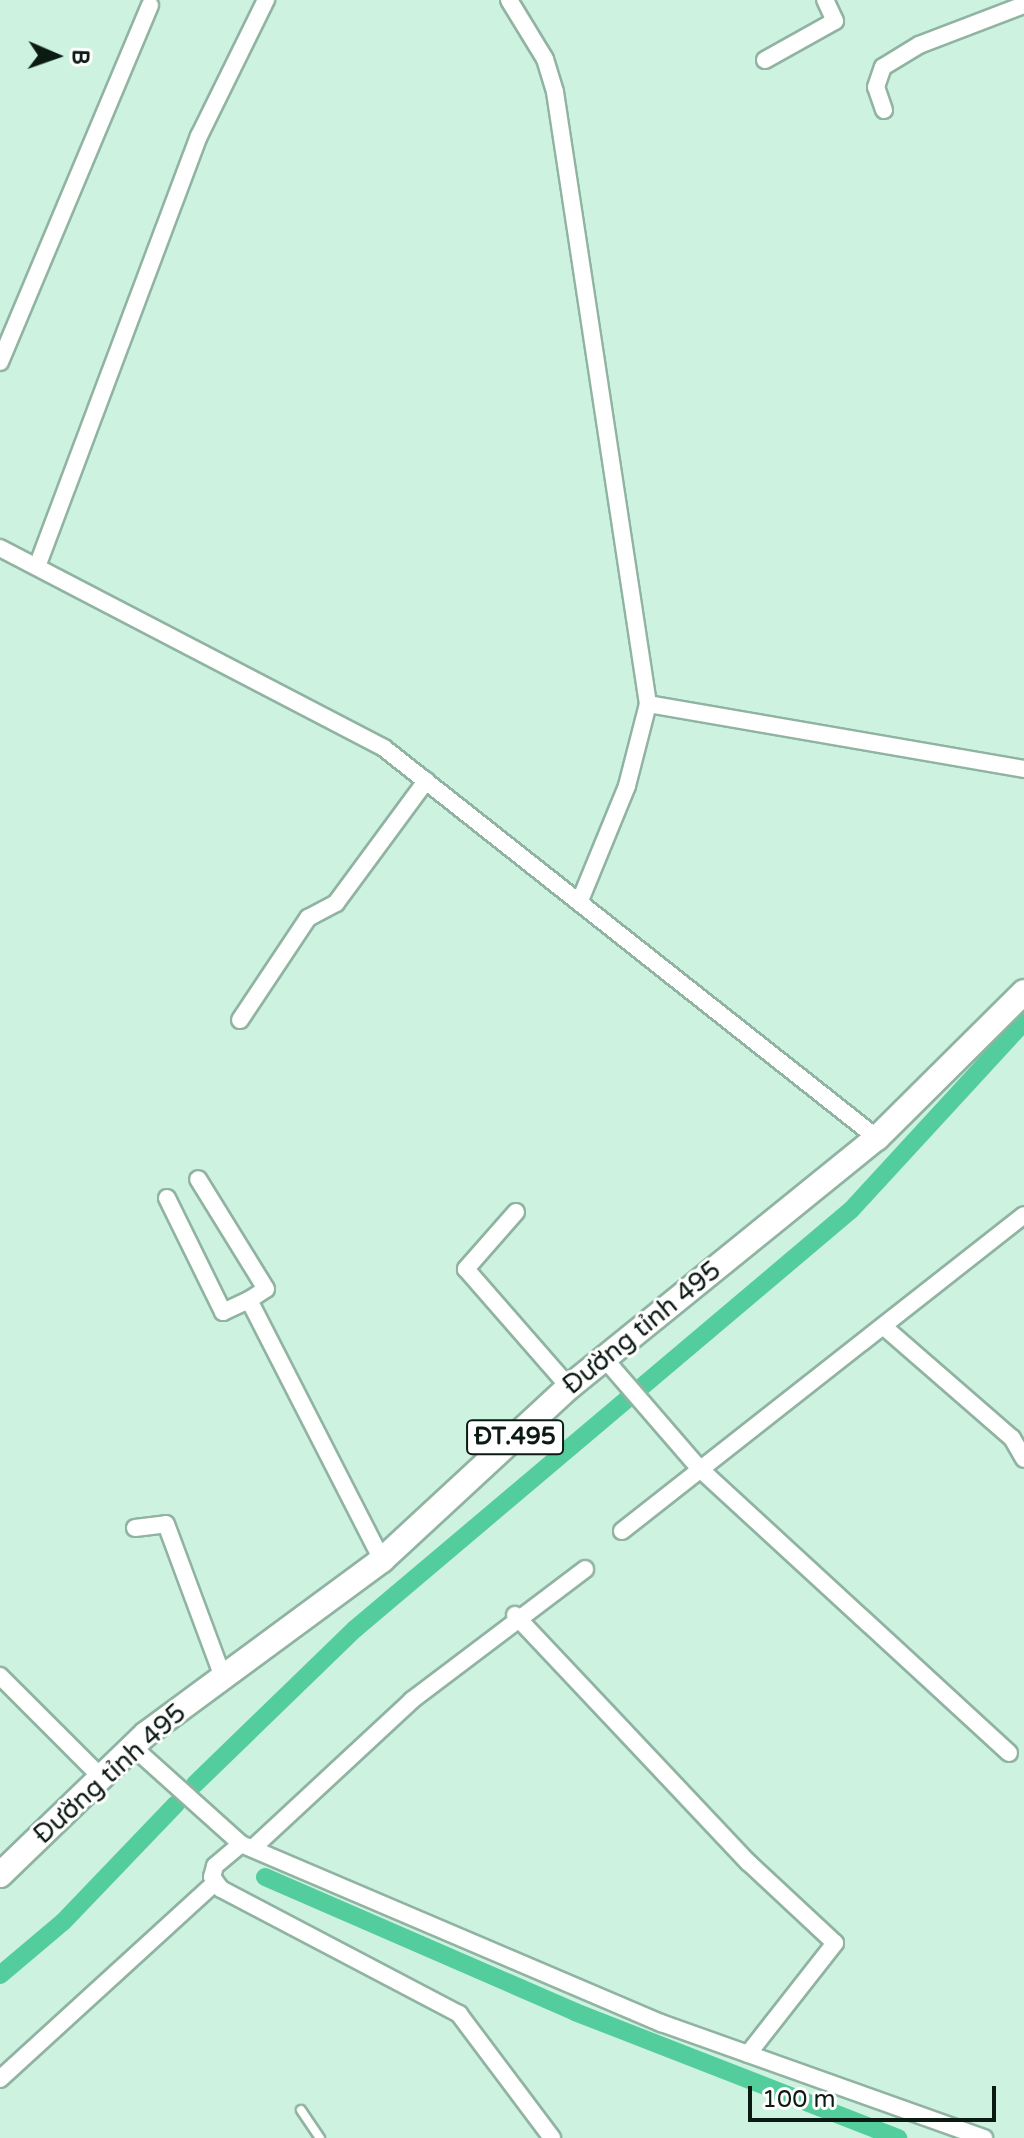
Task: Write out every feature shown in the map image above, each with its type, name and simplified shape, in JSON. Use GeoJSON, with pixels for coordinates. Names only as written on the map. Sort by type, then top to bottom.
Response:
{"type":"FeatureCollection","features":[{"type":"Feature","properties":{"kind":"main road","name":"Đường tỉnh 495"},"geometry":{"type":"LineString","coordinates":[[0,1875],[133,1747],[382,1560],[569,1387],[877,1138],[1024,992]]}},
{"type":"Feature","properties":{"kind":"street"},"geometry":{"type":"LineString","coordinates":[[38,564],[199,136],[266,0]]}},
{"type":"Feature","properties":{"kind":"street"},"geometry":{"type":"LineString","coordinates":[[509,0],[545,59],[555,92],[648,704],[627,786],[579,903]]}},
{"type":"Feature","properties":{"kind":"street"},"geometry":{"type":"LineString","coordinates":[[765,60],[835,21],[825,0]]}},
{"type":"Feature","properties":{"kind":"street"},"geometry":{"type":"LineString","coordinates":[[0,362],[150,5]]}},
{"type":"Feature","properties":{"kind":"street"},"geometry":{"type":"LineString","coordinates":[[884,110],[876,87],[883,67],[919,45],[1024,5]]}},
{"type":"Feature","properties":{"kind":"street"},"geometry":{"type":"LineString","coordinates":[[0,548],[38,564],[384,748],[877,1138]]}},
{"type":"Feature","properties":{"kind":"street"},"geometry":{"type":"LineString","coordinates":[[648,704],[1024,769]]}},
{"type":"Feature","properties":{"kind":"street"},"geometry":{"type":"LineString","coordinates":[[240,1020],[308,918],[336,903],[426,781]]}},
{"type":"Feature","properties":{"kind":"street"},"geometry":{"type":"LineString","coordinates":[[167,1198],[223,1312],[249,1300],[266,1289],[198,1179]]}},
{"type":"Feature","properties":{"kind":"street"},"geometry":{"type":"LineString","coordinates":[[516,1212],[466,1269],[569,1387]]}},
{"type":"Feature","properties":{"kind":"street"},"geometry":{"type":"LineString","coordinates":[[622,1531],[1024,1215]]}},
{"type":"Feature","properties":{"kind":"street"},"geometry":{"type":"LineString","coordinates":[[249,1300],[382,1560]]}},
{"type":"Feature","properties":{"kind":"street"},"geometry":{"type":"LineString","coordinates":[[883,1326],[1018,1434],[1024,1459]]}},
{"type":"Feature","properties":{"kind":"street"},"geometry":{"type":"LineString","coordinates":[[604,1358],[649,1416],[699,1468],[1009,1753]]}},
{"type":"Feature","properties":{"kind":"street"},"geometry":{"type":"LineString","coordinates":[[135,1528],[166,1524],[223,1677]]}},
{"type":"Feature","properties":{"kind":"street"},"geometry":{"type":"LineString","coordinates":[[216,1882],[215,1866],[247,1846],[515,1615],[585,1569]]}},
{"type":"Feature","properties":{"kind":"street"},"geometry":{"type":"LineString","coordinates":[[515,1615],[748,1862],[835,1943],[750,2050]]}},
{"type":"Feature","properties":{"kind":"street"},"geometry":{"type":"LineString","coordinates":[[0,1676],[101,1777]]}},
{"type":"Feature","properties":{"kind":"street"},"geometry":{"type":"LineString","coordinates":[[133,1747],[247,1846],[750,2050],[984,2138]]}},
{"type":"Feature","properties":{"kind":"street"},"geometry":{"type":"LineString","coordinates":[[0,2079],[216,1882]]}},
{"type":"Feature","properties":{"kind":"street"},"geometry":{"type":"LineString","coordinates":[[216,1882],[459,2014],[552,2138]]}},
{"type":"Feature","properties":{"kind":"lane"},"geometry":{"type":"LineString","coordinates":[[301,2110],[320,2138]]}},
{"type":"Feature","properties":{"kind":"waterway"},"geometry":{"type":"LineString","coordinates":[[195,1784],[355,1629],[851,1210],[1024,1022]]}},
{"type":"Feature","properties":{"kind":"waterway"},"geometry":{"type":"LineString","coordinates":[[0,1975],[63,1922],[176,1804]]}},
{"type":"Feature","properties":{"kind":"waterway"},"geometry":{"type":"LineString","coordinates":[[265,1877],[575,2012],[898,2138]]}}]}
